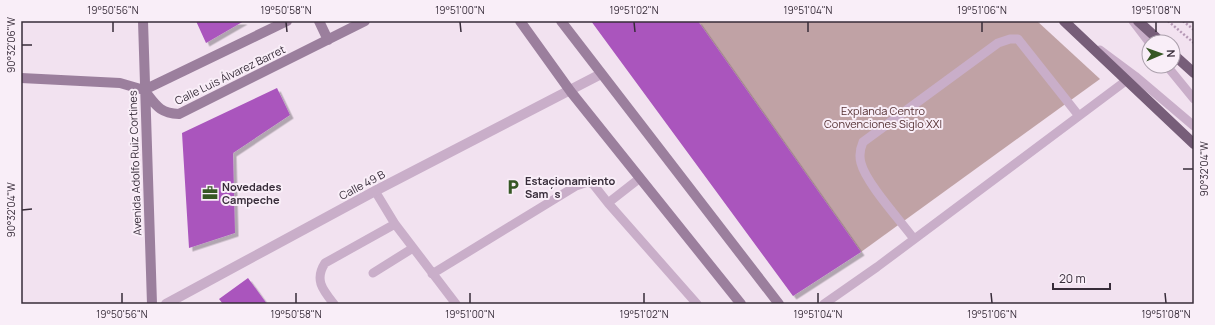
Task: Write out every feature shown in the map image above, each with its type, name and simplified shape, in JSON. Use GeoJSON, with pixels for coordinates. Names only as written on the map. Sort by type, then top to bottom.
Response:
{"type":"FeatureCollection","features":[{"type":"Feature","properties":{"kind":"main road","name":"Avenida Adolfo Ruiz Cortines"},"geometry":{"type":"LineString","coordinates":[[142,21],[152,304]]}},
{"type":"Feature","properties":{"kind":"main road"},"geometry":{"type":"LineString","coordinates":[[21,78],[120,83],[144,90],[287,21]]}},
{"type":"Feature","properties":{"kind":"main road"},"geometry":{"type":"LineString","coordinates":[[318,21],[328,40]]}},
{"type":"Feature","properties":{"kind":"main road","name":"Calle Luis Álvarez Barret"},"geometry":{"type":"LineString","coordinates":[[144,90],[166,114],[179,114],[365,21]]}},
{"type":"Feature","properties":{"kind":"main road"},"geometry":{"type":"LineString","coordinates":[[520,21],[571,92],[741,304]]}},
{"type":"Feature","properties":{"kind":"main road"},"geometry":{"type":"LineString","coordinates":[[561,21],[780,304]]}},
{"type":"Feature","properties":{"kind":"main road"},"geometry":{"type":"LineString","coordinates":[[1064,21],[1194,144]]}},
{"type":"Feature","properties":{"kind":"main road"},"geometry":{"type":"LineString","coordinates":[[1138,21],[1152,34]]}},
{"type":"Feature","properties":{"kind":"main road"},"geometry":{"type":"LineString","coordinates":[[1181,61],[1194,73]]}},
{"type":"Feature","properties":{"kind":"street","name":"Calle 49 B"},"geometry":{"type":"LineString","coordinates":[[166,304],[375,191],[571,92],[601,74]]}},
{"type":"Feature","properties":{"kind":"lane"},"geometry":{"type":"LineString","coordinates":[[1133,21],[1143,34]]}},
{"type":"Feature","properties":{"kind":"lane"},"geometry":{"type":"LineString","coordinates":[[1080,35],[1135,76],[1194,126]]}},
{"type":"Feature","properties":{"kind":"lane"},"geometry":{"type":"LineString","coordinates":[[914,239],[865,174],[860,162],[860,150],[863,142],[998,43],[1010,39],[1018,40],[1079,116]]}},
{"type":"Feature","properties":{"kind":"lane"},"geometry":{"type":"LineString","coordinates":[[1174,74],[1194,99]]}},
{"type":"Feature","properties":{"kind":"lane"},"geometry":{"type":"LineString","coordinates":[[824,304],[914,239],[1126,80]]}},
{"type":"Feature","properties":{"kind":"lane"},"geometry":{"type":"LineString","coordinates":[[608,203],[640,178]]}},
{"type":"Feature","properties":{"kind":"lane"},"geometry":{"type":"LineString","coordinates":[[432,274],[582,183],[593,184],[697,304]]}},
{"type":"Feature","properties":{"kind":"lane"},"geometry":{"type":"LineString","coordinates":[[375,191],[395,224],[456,304]]}},
{"type":"Feature","properties":{"kind":"lane"},"geometry":{"type":"LineString","coordinates":[[334,304],[322,290],[319,279],[321,270],[325,263],[395,224]]}},
{"type":"Feature","properties":{"kind":"lane"},"geometry":{"type":"LineString","coordinates":[[373,273],[413,248]]}},
{"type":"Feature","properties":{"kind":"path"},"geometry":{"type":"LineString","coordinates":[[1168,21],[1194,43]]}},
{"type":"Feature","properties":{"kind":"path"},"geometry":{"type":"LineString","coordinates":[[1183,21],[1194,30]]}},
{"type":"Feature","properties":{"kind":"green space","name":"Explanda Centro Convenciones Siglo XXI"},"geometry":{"type":"Polygon","coordinates":[[[698,21],[1037,21],[1100,79],[861,252],[698,21]]]}},
{"type":"Feature","properties":{"kind":"building"},"geometry":{"type":"Polygon","coordinates":[[[196,21],[244,21],[206,43],[196,21]]]}},
{"type":"Feature","properties":{"kind":"building"},"geometry":{"type":"Polygon","coordinates":[[[591,21],[698,21],[861,252],[793,296],[591,21]]]}},
{"type":"Feature","properties":{"kind":"building","name":"Novedades Campeche"},"geometry":{"type":"Polygon","coordinates":[[[277,88],[290,115],[233,153],[235,233],[189,248],[182,133],[277,88]]]}},
{"type":"Feature","properties":{"kind":"building"},"geometry":{"type":"Polygon","coordinates":[[[248,278],[267,304],[223,304],[219,299],[248,278]]]}},
{"type":"Feature","properties":{"kind":"place","name":"Estacionamiento Sam´s"},"geometry":{"type":"Point","coordinates":[513,187]}},
{"type":"Feature","properties":{"kind":"place","name":"Novedades Campeche"},"geometry":{"type":"Point","coordinates":[210,193]}}]}
